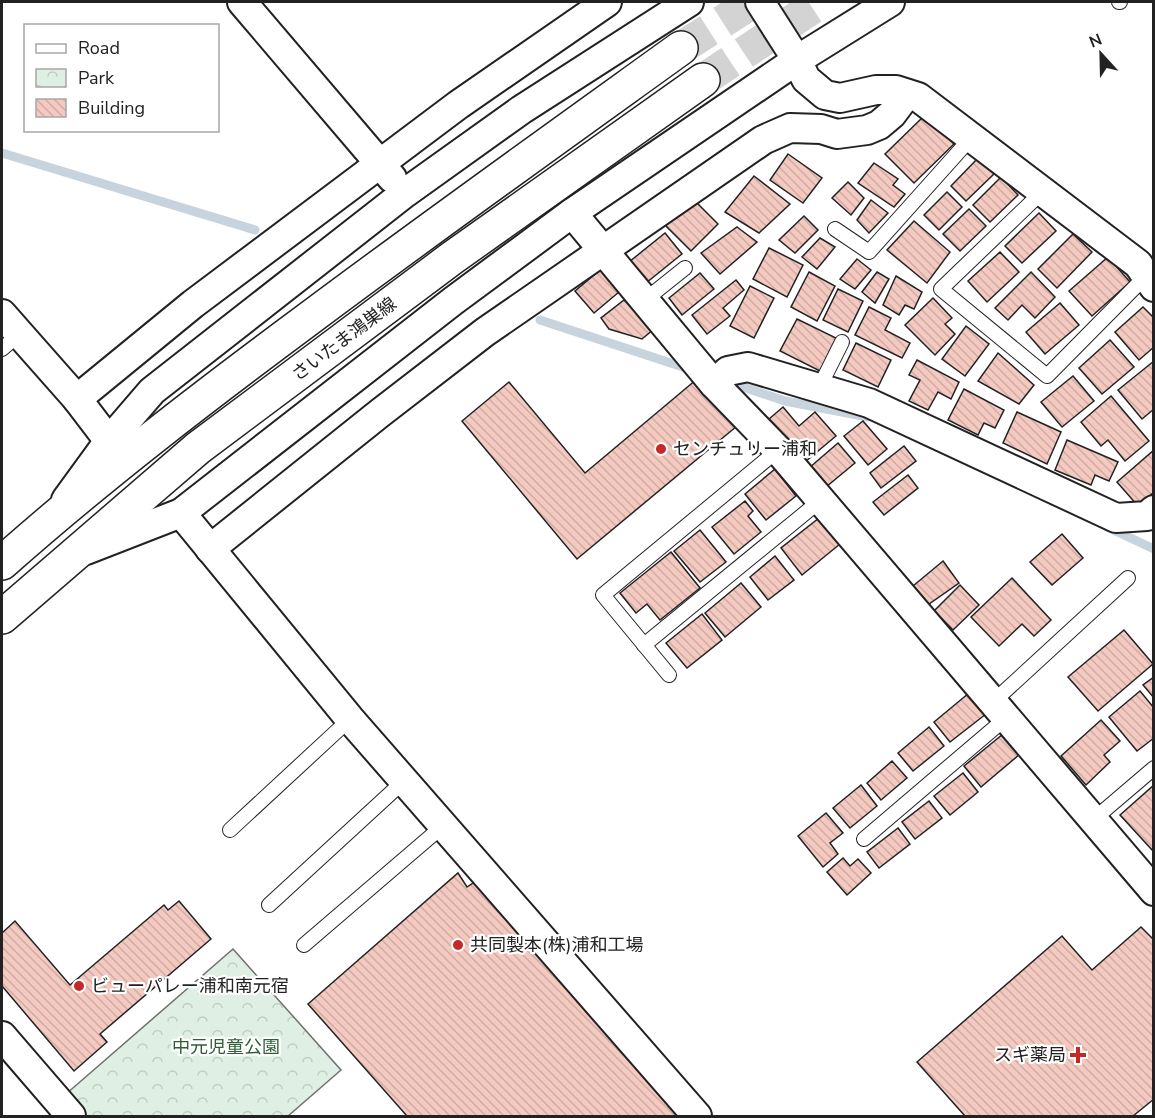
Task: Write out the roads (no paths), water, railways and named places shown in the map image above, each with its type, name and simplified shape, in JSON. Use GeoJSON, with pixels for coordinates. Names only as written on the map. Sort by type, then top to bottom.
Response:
{"type":"FeatureCollection","features":[{"type":"Feature","properties":{"kind":"main road","name":"さいたま鴻巣線"},"geometry":{"type":"LineString","coordinates":[[2,563],[52,518],[190,407],[452,212],[681,48]]}},
{"type":"Feature","properties":{"kind":"main road","name":"さいたま鴻巣線"},"geometry":{"type":"LineString","coordinates":[[2,617],[198,448],[452,258],[703,80]]}},
{"type":"Feature","properties":{"kind":"street"},"geometry":{"type":"LineString","coordinates":[[242,2],[405,193]]}},
{"type":"Feature","properties":{"kind":"street"},"geometry":{"type":"LineString","coordinates":[[77,399],[193,304],[458,105],[607,2]]}},
{"type":"Feature","properties":{"kind":"street"},"geometry":{"type":"LineString","coordinates":[[52,518],[108,441],[152,391],[405,193],[521,110],[689,2]]}},
{"type":"Feature","properties":{"kind":"street"},"geometry":{"type":"LineString","coordinates":[[760,2],[797,60],[806,79],[825,95],[840,98],[876,90],[896,90],[918,97],[1138,264],[1150,282]]}},
{"type":"Feature","properties":{"kind":"street"},"geometry":{"type":"LineString","coordinates":[[75,554],[181,513],[453,301],[572,213],[797,60],[890,2]]}},
{"type":"Feature","properties":{"kind":"street"},"geometry":{"type":"LineString","coordinates":[[210,549],[485,332],[774,134],[790,128],[822,129],[837,134],[867,130],[879,125],[892,114],[907,94]]}},
{"type":"Feature","properties":{"kind":"street"},"geometry":{"type":"LineString","coordinates":[[572,213],[714,384],[778,450],[1154,891]]}},
{"type":"Feature","properties":{"kind":"street"},"geometry":{"type":"LineString","coordinates":[[7,332],[77,399],[108,441]]}},
{"type":"Feature","properties":{"kind":"street"},"geometry":{"type":"LineString","coordinates":[[714,384],[728,370],[748,367],[869,403],[1116,519],[1147,516],[1154,510]]}},
{"type":"Feature","properties":{"kind":"street"},"geometry":{"type":"LineString","coordinates":[[181,513],[350,719],[697,1116]]}},
{"type":"Feature","properties":{"kind":"street"},"geometry":{"type":"LineString","coordinates":[[2,1036],[71,1116]]}},
{"type":"Feature","properties":{"kind":"lane"},"geometry":{"type":"LineString","coordinates":[[836,229],[868,252],[971,138]]}},
{"type":"Feature","properties":{"kind":"lane"},"geometry":{"type":"LineString","coordinates":[[1042,192],[941,289],[1047,376],[1150,282]]}},
{"type":"Feature","properties":{"kind":"lane"},"geometry":{"type":"LineString","coordinates":[[645,300],[685,268]]}},
{"type":"Feature","properties":{"kind":"lane"},"geometry":{"type":"LineString","coordinates":[[819,388],[842,342]]}},
{"type":"Feature","properties":{"kind":"lane"},"geometry":{"type":"LineString","coordinates":[[669,675],[603,596],[778,450]]}},
{"type":"Feature","properties":{"kind":"lane"},"geometry":{"type":"LineString","coordinates":[[644,645],[821,500]]}},
{"type":"Feature","properties":{"kind":"lane"},"geometry":{"type":"LineString","coordinates":[[864,839],[999,710],[1128,579]]}},
{"type":"Feature","properties":{"kind":"lane"},"geometry":{"type":"LineString","coordinates":[[230,830],[350,719]]}},
{"type":"Feature","properties":{"kind":"lane"},"geometry":{"type":"LineString","coordinates":[[1093,820],[1154,768]]}},
{"type":"Feature","properties":{"kind":"lane"},"geometry":{"type":"LineString","coordinates":[[269,905],[405,780]]}},
{"type":"Feature","properties":{"kind":"lane"},"geometry":{"type":"LineString","coordinates":[[304,945],[444,825]]}},
{"type":"Feature","properties":{"kind":"waterway"},"geometry":{"type":"LineString","coordinates":[[2,153],[255,230]]}},
{"type":"Feature","properties":{"kind":"waterway"},"geometry":{"type":"LineString","coordinates":[[540,320],[692,370]]}},
{"type":"Feature","properties":{"kind":"waterway"},"geometry":{"type":"LineString","coordinates":[[725,381],[785,401],[868,417]]}},
{"type":"Feature","properties":{"kind":"waterway"},"geometry":{"type":"LineString","coordinates":[[1107,527],[1154,549]]}},
{"type":"Feature","properties":{"kind":"tunnel"},"geometry":{"type":"LineString","coordinates":[[681,48],[753,2]]}},
{"type":"Feature","properties":{"kind":"tunnel"},"geometry":{"type":"LineString","coordinates":[[703,80],[821,2]]}},
{"type":"Feature","properties":{"kind":"place","name":"センチュリー浦和"},"geometry":{"type":"Point","coordinates":[661,449]}},
{"type":"Feature","properties":{"kind":"place","name":"共同製本(株)浦和工場"},"geometry":{"type":"Point","coordinates":[458,945]}},
{"type":"Feature","properties":{"kind":"place","name":"ビューパレー浦和南元宿"},"geometry":{"type":"Point","coordinates":[79,986]}},
{"type":"Feature","properties":{"kind":"place","name":"スギ薬局"},"geometry":{"type":"Point","coordinates":[1078,1055]}},
{"type":"Feature","properties":{"kind":"park label","name":"中元児童公園"},"geometry":{"type":"Point","coordinates":[226,1047]}}]}
